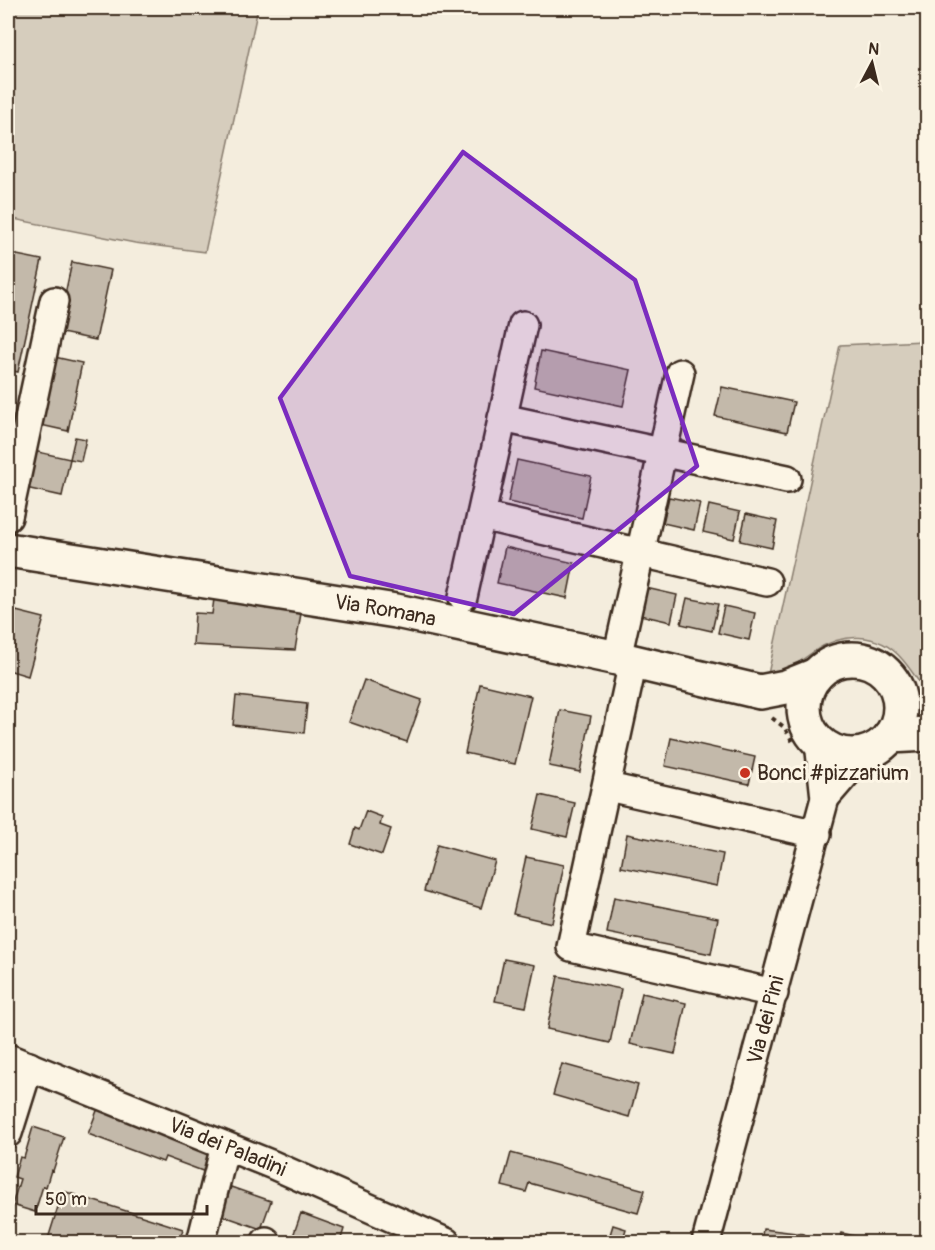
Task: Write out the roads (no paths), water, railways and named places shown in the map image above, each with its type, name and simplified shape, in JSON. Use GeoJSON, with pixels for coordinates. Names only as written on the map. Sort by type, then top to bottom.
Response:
{"type":"FeatureCollection","features":[{"type":"Feature","properties":{"kind":"main road","name":"Via Romana"},"geometry":{"type":"LineString","coordinates":[[8,550],[396,611],[625,660],[763,704]]}},
{"type":"Feature","properties":{"kind":"main road"},"geometry":{"type":"LineString","coordinates":[[898,691],[901,712],[899,720],[890,736],[876,748],[863,754],[841,753],[809,741],[763,704],[786,687],[816,675],[825,668],[842,660],[857,659],[873,664],[888,674],[898,691],[927,718]]}},
{"type":"Feature","properties":{"kind":"main road"},"geometry":{"type":"LineString","coordinates":[[809,741],[805,701],[816,675]]}},
{"type":"Feature","properties":{"kind":"main road"},"geometry":{"type":"LineString","coordinates":[[890,736],[927,734]]}},
{"type":"Feature","properties":{"kind":"street"},"geometry":{"type":"LineString","coordinates":[[8,517],[54,301]]}},
{"type":"Feature","properties":{"kind":"street"},"geometry":{"type":"LineString","coordinates":[[463,597],[523,325]]}},
{"type":"Feature","properties":{"kind":"street"},"geometry":{"type":"LineString","coordinates":[[680,373],[640,553],[608,787],[571,947],[774,993]]}},
{"type":"Feature","properties":{"kind":"street"},"geometry":{"type":"LineString","coordinates":[[502,418],[787,478]]}},
{"type":"Feature","properties":{"kind":"street"},"geometry":{"type":"LineString","coordinates":[[481,516],[767,582]]}},
{"type":"Feature","properties":{"kind":"street"},"geometry":{"type":"LineString","coordinates":[[809,741],[825,798]]}},
{"type":"Feature","properties":{"kind":"street"},"geometry":{"type":"LineString","coordinates":[[825,798],[863,754]]}},
{"type":"Feature","properties":{"kind":"street"},"geometry":{"type":"LineString","coordinates":[[608,787],[817,834]]}},
{"type":"Feature","properties":{"kind":"street","name":"Via dei Pini"},"geometry":{"type":"LineString","coordinates":[[706,1242],[825,798]]}},
{"type":"Feature","properties":{"kind":"street"},"geometry":{"type":"LineString","coordinates":[[8,1133],[18,1062]]}},
{"type":"Feature","properties":{"kind":"street","name":"Via dei Paladini"},"geometry":{"type":"LineString","coordinates":[[18,1062],[225,1146],[446,1242]]}},
{"type":"Feature","properties":{"kind":"street"},"geometry":{"type":"LineString","coordinates":[[201,1242],[225,1146]]}},
{"type":"Feature","properties":{"kind":"place","name":"Bonci #pizzarium"},"geometry":{"type":"Point","coordinates":[745,773]}}]}
